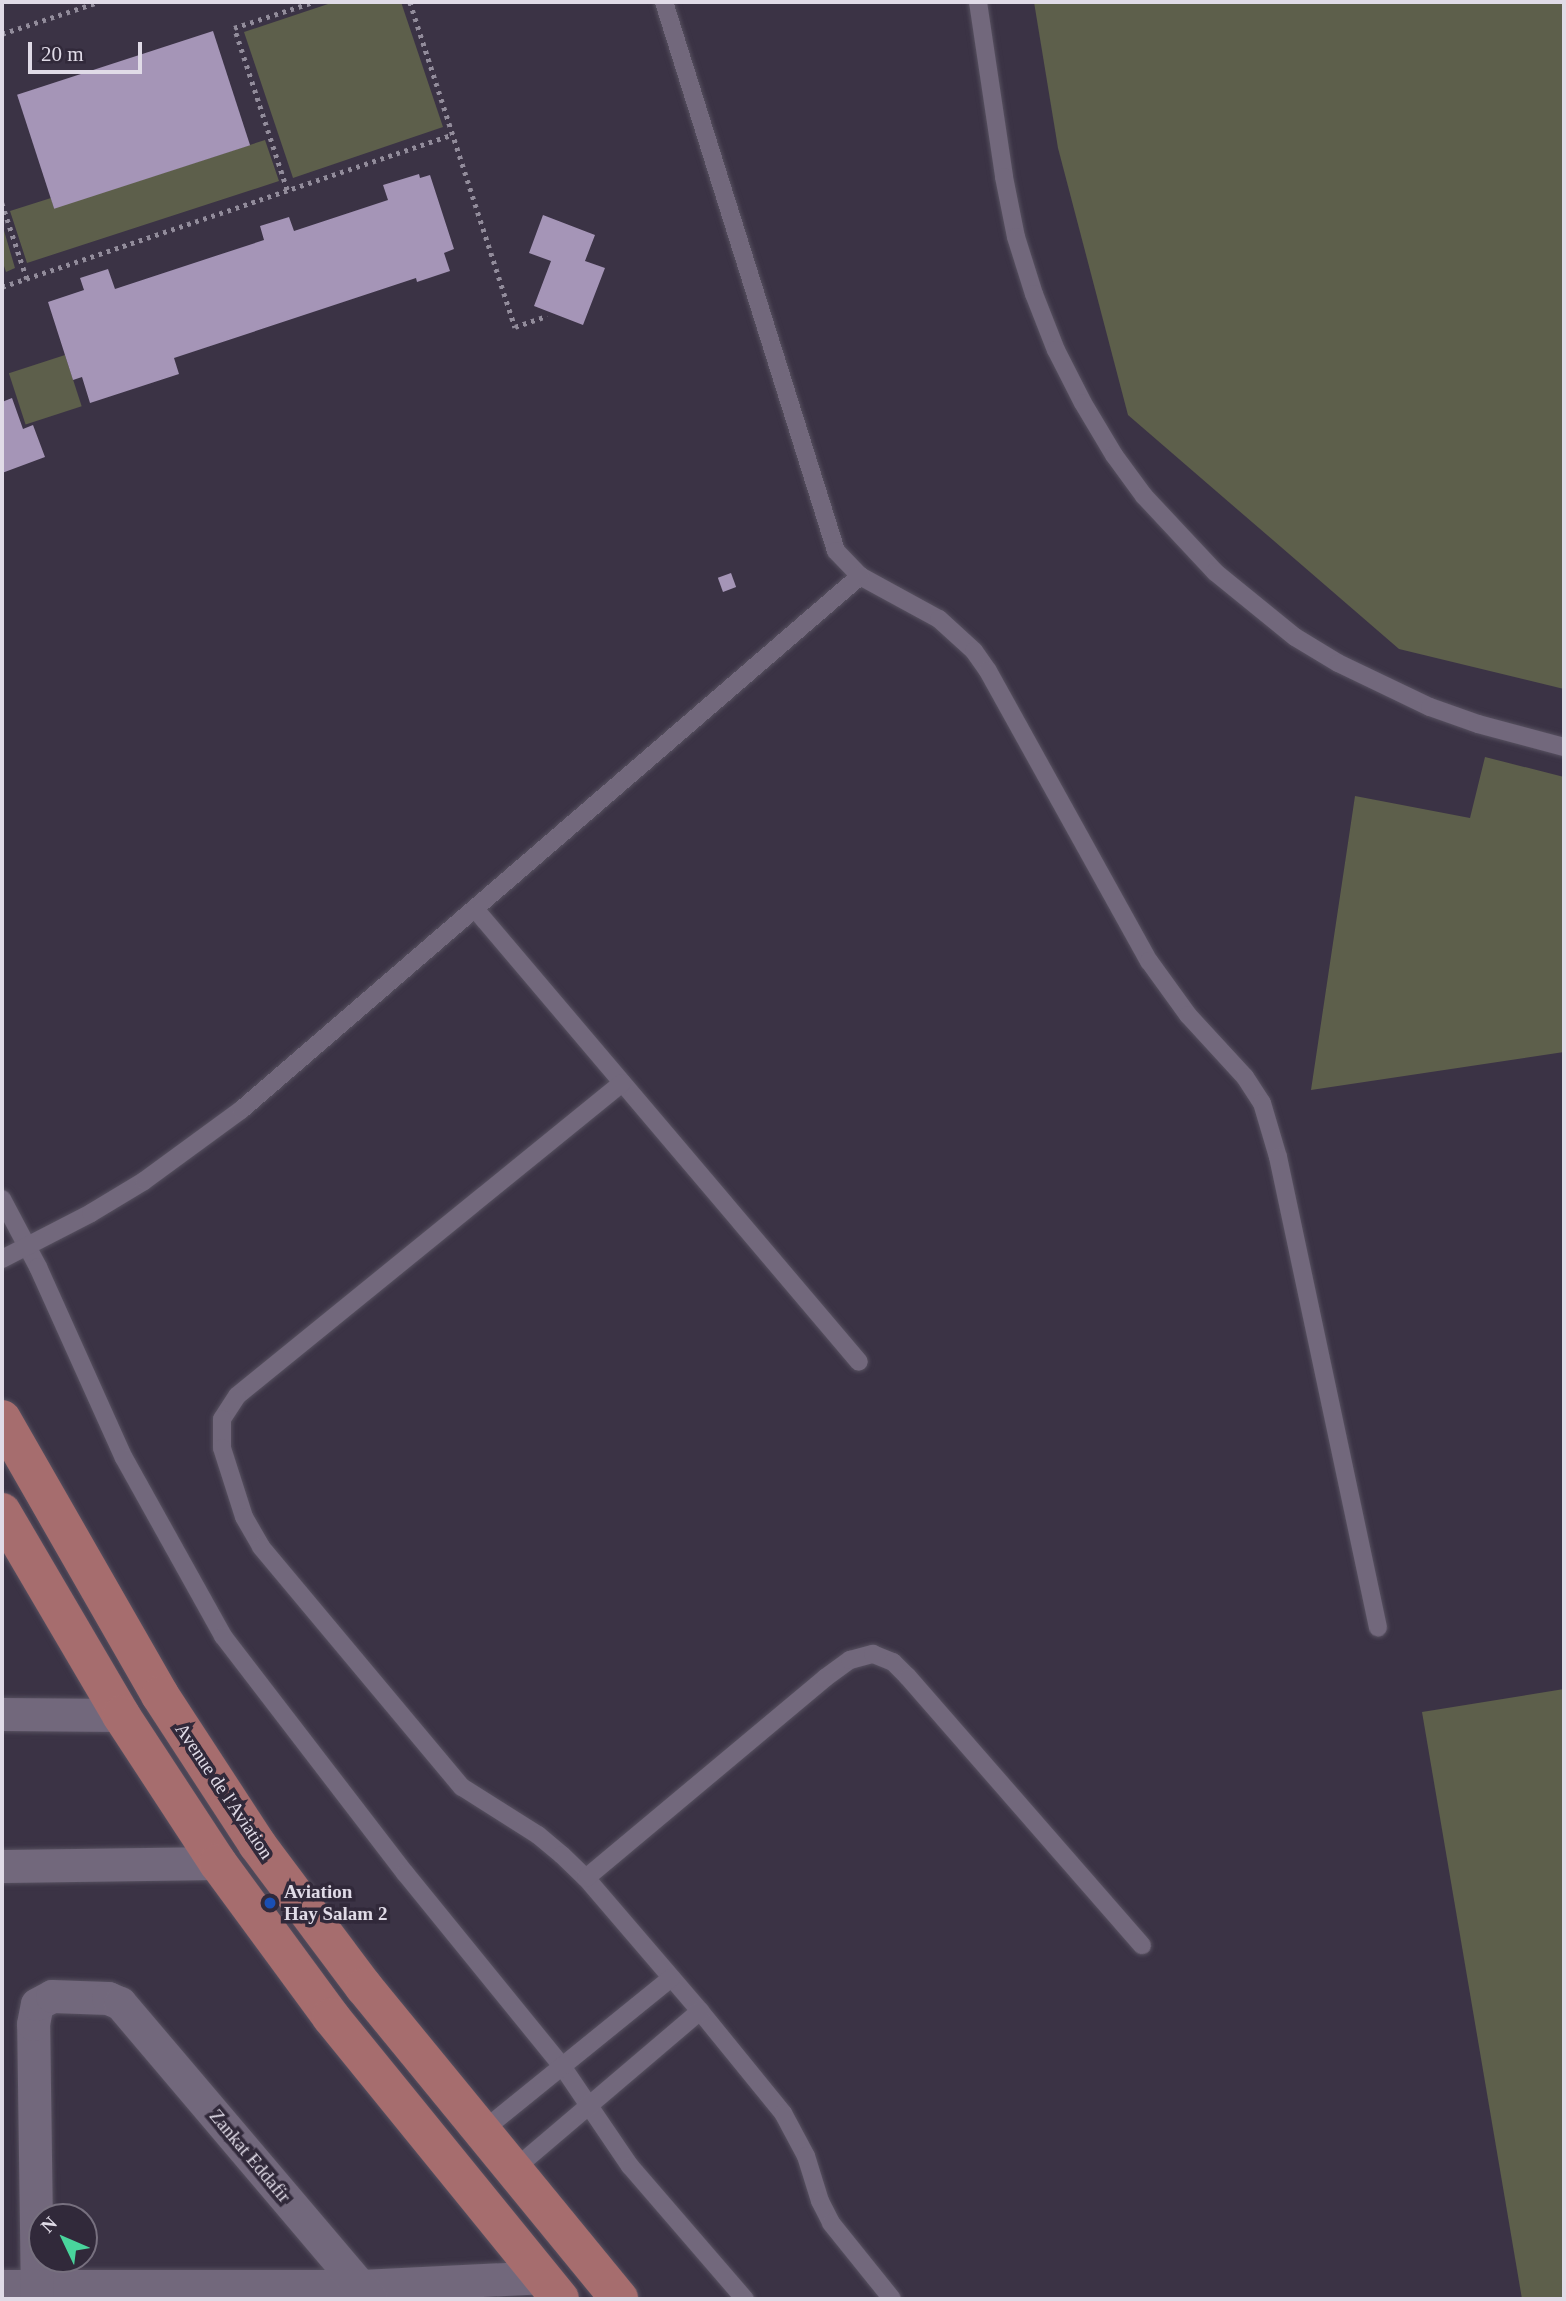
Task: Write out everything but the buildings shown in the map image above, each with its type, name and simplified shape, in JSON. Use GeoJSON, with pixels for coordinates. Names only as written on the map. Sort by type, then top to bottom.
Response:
{"type":"FeatureCollection","features":[{"type":"Feature","properties":{"kind":"main road","name":"Avenue de l'Aviation"},"geometry":{"type":"LineString","coordinates":[[2,1419],[160,1695],[257,1844],[364,1987],[619,2299]]}},
{"type":"Feature","properties":{"kind":"main road"},"geometry":{"type":"LineString","coordinates":[[2,1512],[14,1553],[218,1863],[331,2017],[551,2288]]}},
{"type":"Feature","properties":{"kind":"street"},"geometry":{"type":"LineString","coordinates":[[2,1714],[121,1715]]}},
{"type":"Feature","properties":{"kind":"street"},"geometry":{"type":"LineString","coordinates":[[2,1866],[218,1863]]}},
{"type":"Feature","properties":{"kind":"street","name":"Zankat Eddafir"},"geometry":{"type":"LineString","coordinates":[[37,2293],[33,2010],[44,1998],[52,1996],[108,1998],[120,2003],[366,2293]]}},
{"type":"Feature","properties":{"kind":"street"},"geometry":{"type":"LineString","coordinates":[[2,2286],[37,2293],[366,2293],[551,2288]]}},
{"type":"Feature","properties":{"kind":"lane"},"geometry":{"type":"LineString","coordinates":[[664,2],[836,551],[860,576],[939,620],[974,652],[995,683],[1149,961],[1188,1015],[1245,1077],[1262,1103],[1279,1157],[1378,1627]]}},
{"type":"Feature","properties":{"kind":"lane"},"geometry":{"type":"LineString","coordinates":[[978,2],[1004,177],[1016,237],[1034,294],[1056,350],[1083,403],[1114,455],[1144,496],[1178,535],[1244,597],[1295,637],[1338,663],[1430,707],[1478,724],[1564,747]]}},
{"type":"Feature","properties":{"kind":"lane"},"geometry":{"type":"LineString","coordinates":[[2,1259],[90,1213],[189,1150],[476,910],[860,576]]}},
{"type":"Feature","properties":{"kind":"lane"},"geometry":{"type":"LineString","coordinates":[[476,910],[859,1362]]}},
{"type":"Feature","properties":{"kind":"lane"},"geometry":{"type":"LineString","coordinates":[[622,1083],[249,1386],[228,1406],[220,1433],[222,1448],[244,1517],[272,1561],[462,1787],[538,1835],[586,1878],[700,2011],[783,2113],[806,2156],[820,2201],[831,2223],[892,2299]]}},
{"type":"Feature","properties":{"kind":"lane"},"geometry":{"type":"LineString","coordinates":[[2,1199],[27,1247],[124,1458],[223,1636],[405,1873],[562,2066],[591,2104],[630,2166],[745,2299]]}},
{"type":"Feature","properties":{"kind":"lane"},"geometry":{"type":"LineString","coordinates":[[586,1878],[825,1678],[850,1660],[873,1654],[893,1662],[908,1677],[1142,1945]]}},
{"type":"Feature","properties":{"kind":"lane"},"geometry":{"type":"LineString","coordinates":[[481,2132],[671,1978]]}},
{"type":"Feature","properties":{"kind":"lane"},"geometry":{"type":"LineString","coordinates":[[512,2171],[700,2011]]}},
{"type":"Feature","properties":{"kind":"path"},"geometry":{"type":"LineString","coordinates":[[2,34],[99,2]]}},
{"type":"Feature","properties":{"kind":"path"},"geometry":{"type":"LineString","coordinates":[[287,190],[234,28],[313,2]]}},
{"type":"Feature","properties":{"kind":"path"},"geometry":{"type":"LineString","coordinates":[[410,2],[515,327],[547,316]]}},
{"type":"Feature","properties":{"kind":"path"},"geometry":{"type":"LineString","coordinates":[[2,287],[453,134]]}},
{"type":"Feature","properties":{"kind":"path"},"geometry":{"type":"LineString","coordinates":[[2,203],[27,279]]}},
{"type":"Feature","properties":{"kind":"green space"},"geometry":{"type":"Polygon","coordinates":[[[334,2],[401,2],[443,127],[293,178],[244,32],[334,2]]]}},
{"type":"Feature","properties":{"kind":"green space"},"geometry":{"type":"Polygon","coordinates":[[[1034,2],[1564,2],[1564,689],[1399,649],[1128,415],[1058,148],[1034,2]]]}},
{"type":"Feature","properties":{"kind":"green space"},"geometry":{"type":"Polygon","coordinates":[[[265,140],[279,181],[27,263],[10,211],[51,198],[54,208],[265,140]]]}},
{"type":"Feature","properties":{"kind":"green space"},"geometry":{"type":"Polygon","coordinates":[[[2,224],[15,268],[6,272],[2,260],[2,224]]]}},
{"type":"Feature","properties":{"kind":"green space"},"geometry":{"type":"Polygon","coordinates":[[[65,355],[82,406],[26,425],[9,373],[65,355]]]}},
{"type":"Feature","properties":{"kind":"green space"},"geometry":{"type":"Polygon","coordinates":[[[1485,757],[1564,777],[1564,1052],[1311,1090],[1355,796],[1470,818],[1485,757]]]}},
{"type":"Feature","properties":{"kind":"green space"},"geometry":{"type":"Polygon","coordinates":[[[1564,1689],[1564,2299],[1522,2299],[1422,1712],[1564,1689]]]}},
{"type":"Feature","properties":{"kind":"place","name":"Aviation Hay Salam 2"},"geometry":{"type":"Point","coordinates":[270,1903]}}]}
